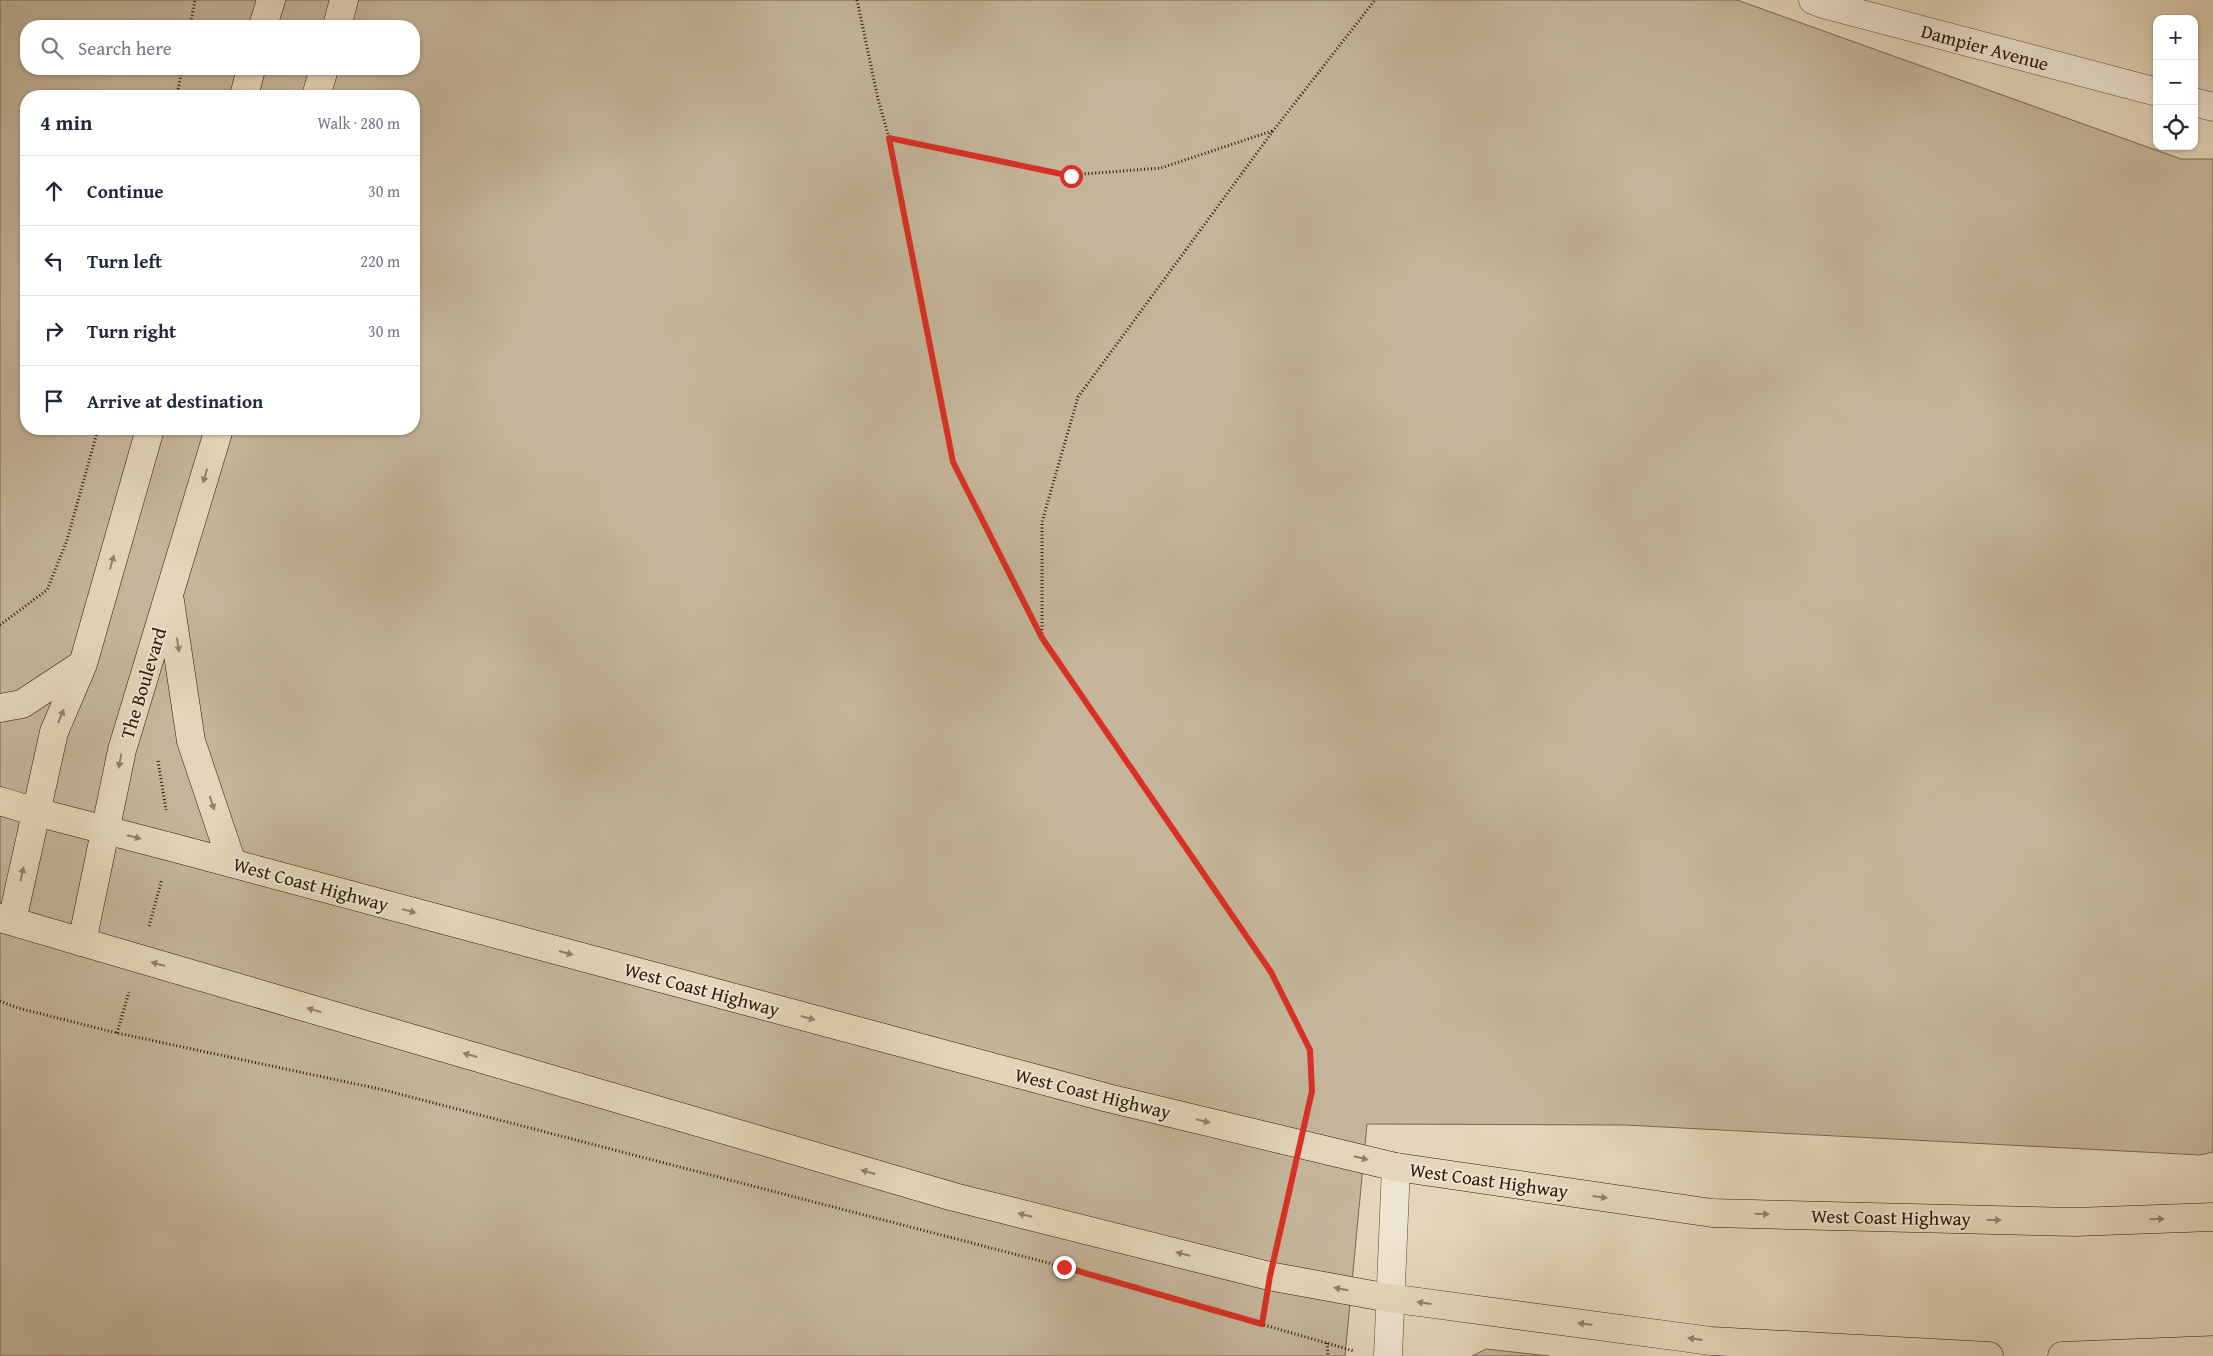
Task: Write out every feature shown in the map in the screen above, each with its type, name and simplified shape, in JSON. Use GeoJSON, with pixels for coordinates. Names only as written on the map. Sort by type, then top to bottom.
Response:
{"type":"FeatureCollection","features":[{"type":"Feature","properties":{"kind":"main road"},"geometry":{"type":"LineString","coordinates":[[266,20],[271,0]]}},
{"type":"Feature","properties":{"kind":"main road"},"geometry":{"type":"LineString","coordinates":[[338,20],[344,0]]}},
{"type":"Feature","properties":{"kind":"main road"},"geometry":{"type":"LineString","coordinates":[[246,90],[250,75]]}},
{"type":"Feature","properties":{"kind":"main road"},"geometry":{"type":"LineString","coordinates":[[318,90],[322,75]]}},
{"type":"Feature","properties":{"kind":"main road"},"geometry":{"type":"LineString","coordinates":[[148,435],[83,664],[54,732],[36,812],[6,920],[954,1197],[1270,1276],[1389,1298],[1711,1341],[1988,1356]]}},
{"type":"Feature","properties":{"kind":"main road","name":"The Boulevard"},"geometry":{"type":"LineString","coordinates":[[82,942],[122,750],[170,597],[217,435]]}},
{"type":"Feature","properties":{"kind":"main road"},"geometry":{"type":"LineString","coordinates":[[170,597],[192,741],[232,863]]}},
{"type":"Feature","properties":{"kind":"main road"},"geometry":{"type":"LineString","coordinates":[[0,708],[22,704],[83,664]]}},
{"type":"Feature","properties":{"kind":"main road","name":"West Coast Highway"},"geometry":{"type":"LineString","coordinates":[[0,801],[1108,1098],[1396,1167],[1712,1213],[2075,1222],[2213,1217]]}},
{"type":"Feature","properties":{"kind":"main road"},"geometry":{"type":"LineString","coordinates":[[2062,1356],[2213,1350]]}},
{"type":"Feature","properties":{"kind":"street","name":"Dampier Avenue"},"geometry":{"type":"LineString","coordinates":[[1813,0],[1842,10],[2153,91]]}},
{"type":"Feature","properties":{"kind":"street"},"geometry":{"type":"LineString","coordinates":[[2198,103],[2213,107]]}},
{"type":"Feature","properties":{"kind":"street"},"geometry":{"type":"LineString","coordinates":[[1388,1356],[1396,1167]]}},
{"type":"Feature","properties":{"kind":"path"},"geometry":{"type":"LineString","coordinates":[[191,20],[195,0]]}},
{"type":"Feature","properties":{"kind":"path"},"geometry":{"type":"LineString","coordinates":[[858,0],[878,99],[889,138],[953,462],[1042,638],[1271,972],[1310,1050],[1312,1091],[1270,1276],[1262,1324]]}},
{"type":"Feature","properties":{"kind":"path"},"geometry":{"type":"LineString","coordinates":[[1042,638],[1042,522],[1078,396],[1273,130],[1375,0]]}},
{"type":"Feature","properties":{"kind":"path"},"geometry":{"type":"LineString","coordinates":[[178,90],[181,75]]}},
{"type":"Feature","properties":{"kind":"path"},"geometry":{"type":"LineString","coordinates":[[889,138],[1071,176],[1161,168],[1273,130]]}},
{"type":"Feature","properties":{"kind":"path"},"geometry":{"type":"LineString","coordinates":[[0,624],[47,590],[67,540],[96,435]]}},
{"type":"Feature","properties":{"kind":"path"},"geometry":{"type":"LineString","coordinates":[[0,1001],[18,1008],[117,1033],[384,1090],[1055,1265],[1356,1351]]}},
{"type":"Feature","properties":{"kind":"path"},"geometry":{"type":"LineString","coordinates":[[1327,1343],[1328,1356]]}},
{"type":"Feature","properties":{"kind":"shaded area"},"geometry":{"type":"Polygon","coordinates":[[[0,0],[1737,0],[2153,150],[2181,159],[2213,159],[2213,1152],[2200,1155],[1625,1125],[1367,1124],[1345,1356],[0,1356],[0,0]]]}},
{"type":"Feature","properties":{"kind":"shaded area"},"geometry":{"type":"Polygon","coordinates":[[[1486,1349],[1549,1356],[1472,1356],[1486,1349]]]}},
{"type":"Feature","properties":{"kind":"route"},"geometry":{"type":"LineString","coordinates":[[1064,1267],[1262,1324],[1270,1276],[1312,1091],[1310,1050],[1271,972],[1042,638],[953,462],[889,138],[1071,176]]}}]}
